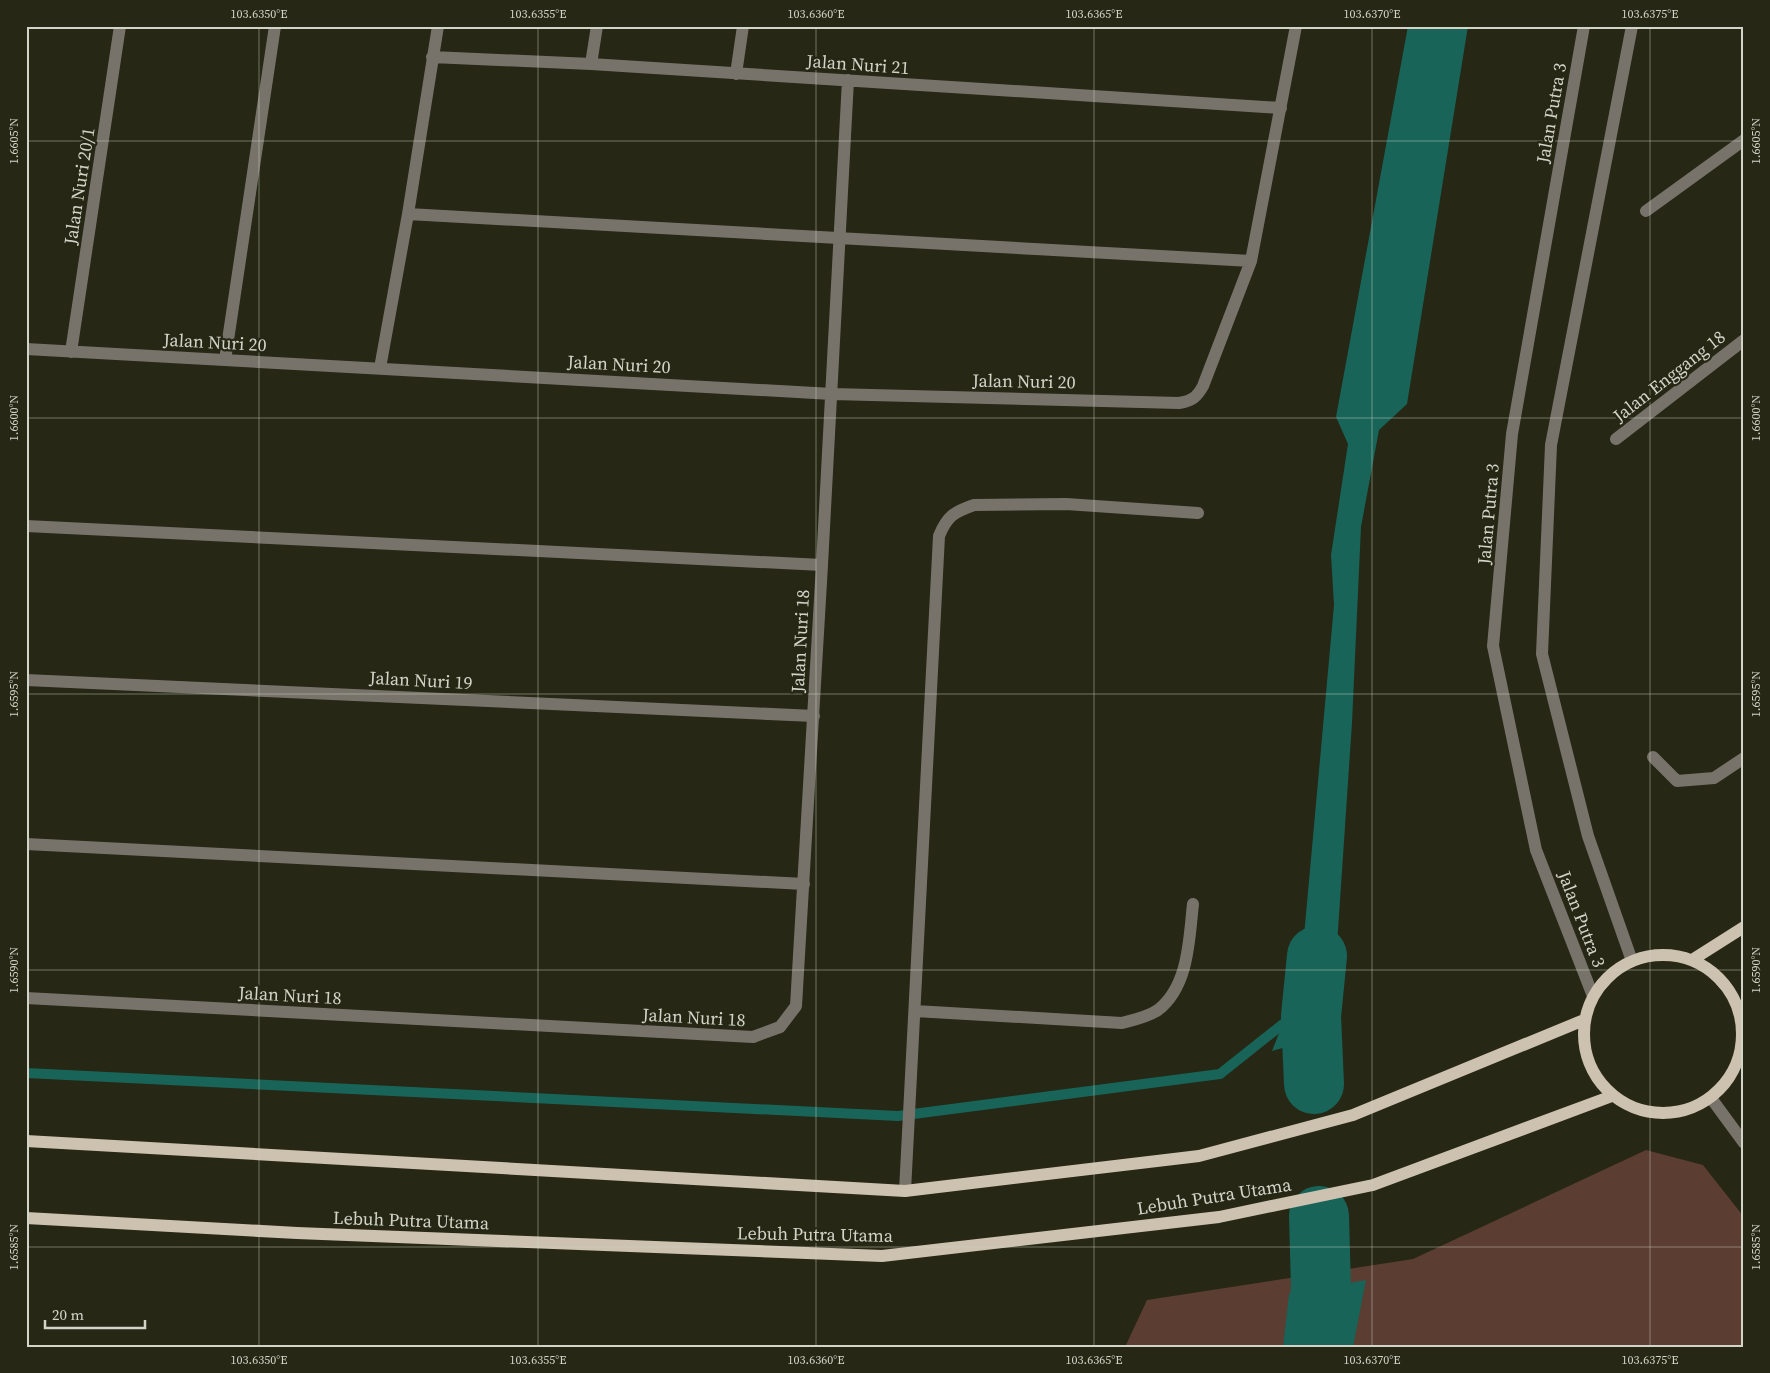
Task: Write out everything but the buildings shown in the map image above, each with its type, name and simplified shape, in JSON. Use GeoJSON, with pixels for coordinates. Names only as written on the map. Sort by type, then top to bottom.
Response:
{"type":"FeatureCollection","features":[{"type":"Feature","properties":{"kind":"main road"},"geometry":{"type":"LineString","coordinates":[[1692,960],[1744,927]]}},
{"type":"Feature","properties":{"kind":"main road"},"geometry":{"type":"LineString","coordinates":[[1651,956],[1672,956],[1692,960],[1715,974],[1733,995],[1742,1020],[1743,1047],[1736,1067],[1726,1084],[1711,1098],[1688,1110],[1661,1114],[1635,1109],[1612,1096],[1598,1080],[1588,1062],[1584,1041],[1584,1020],[1593,996],[1609,976],[1632,961],[1651,956]]}},
{"type":"Feature","properties":{"kind":"main road"},"geometry":{"type":"LineString","coordinates":[[26,1141],[905,1190],[1199,1156],[1353,1115],[1584,1020]]}},
{"type":"Feature","properties":{"kind":"main road","name":"Lebuh Putra Utama"},"geometry":{"type":"LineString","coordinates":[[26,1218],[307,1233],[882,1256],[1218,1216],[1373,1185],[1612,1096]]}},
{"type":"Feature","properties":{"kind":"street","name":"Jalan Nuri 20/1"},"geometry":{"type":"LineString","coordinates":[[71,352],[120,26]]}},
{"type":"Feature","properties":{"kind":"street"},"geometry":{"type":"LineString","coordinates":[[225,360],[275,26]]}},
{"type":"Feature","properties":{"kind":"street"},"geometry":{"type":"LineString","coordinates":[[380,368],[408,214],[438,26]]}},
{"type":"Feature","properties":{"kind":"street"},"geometry":{"type":"LineString","coordinates":[[591,64],[597,26]]}},
{"type":"Feature","properties":{"kind":"street"},"geometry":{"type":"LineString","coordinates":[[736,74],[744,26]]}},
{"type":"Feature","properties":{"kind":"street"},"geometry":{"type":"LineString","coordinates":[[408,214],[1251,261],[1296,26]]}},
{"type":"Feature","properties":{"kind":"street","name":"Jalan Putra 3"},"geometry":{"type":"LineString","coordinates":[[1584,26],[1512,434],[1493,646],[1536,850],[1593,996]]}},
{"type":"Feature","properties":{"kind":"street","name":"Jalan Putra 3"},"geometry":{"type":"LineString","coordinates":[[1632,26],[1551,445],[1542,654],[1588,836],[1632,961]]}},
{"type":"Feature","properties":{"kind":"street","name":"Jalan Nuri 21"},"geometry":{"type":"LineString","coordinates":[[432,57],[591,64],[1281,108]]}},
{"type":"Feature","properties":{"kind":"street","name":"Jalan Nuri 18"},"geometry":{"type":"LineString","coordinates":[[26,998],[753,1037],[780,1028],[796,1006],[814,716],[848,80]]}},
{"type":"Feature","properties":{"kind":"street"},"geometry":{"type":"LineString","coordinates":[[1646,212],[1744,140]]}},
{"type":"Feature","properties":{"kind":"street","name":"Jalan Nuri 20"},"geometry":{"type":"LineString","coordinates":[[26,350],[832,394],[1179,403],[1190,401],[1198,395],[1204,386],[1251,261]]}},
{"type":"Feature","properties":{"kind":"street","name":"Jalan Enggang 18"},"geometry":{"type":"LineString","coordinates":[[1616,439],[1744,340]]}},
{"type":"Feature","properties":{"kind":"street"},"geometry":{"type":"LineString","coordinates":[[905,1190],[939,536],[945,520],[960,510],[974,505],[1066,504],[1198,513]]}},
{"type":"Feature","properties":{"kind":"street"},"geometry":{"type":"LineString","coordinates":[[26,526],[822,565]]}},
{"type":"Feature","properties":{"kind":"street","name":"Jalan Nuri 19"},"geometry":{"type":"LineString","coordinates":[[26,680],[814,716]]}},
{"type":"Feature","properties":{"kind":"street"},"geometry":{"type":"LineString","coordinates":[[1653,757],[1678,781],[1714,778],[1744,758]]}},
{"type":"Feature","properties":{"kind":"street"},"geometry":{"type":"LineString","coordinates":[[26,844],[804,884]]}},
{"type":"Feature","properties":{"kind":"street"},"geometry":{"type":"LineString","coordinates":[[915,1011],[1122,1023],[1141,1018],[1158,1010],[1176,989],[1186,958],[1194,904]]}},
{"type":"Feature","properties":{"kind":"street"},"geometry":{"type":"LineString","coordinates":[[1711,1098],[1744,1142]]}},
{"type":"Feature","properties":{"kind":"shaded area"},"geometry":{"type":"Polygon","coordinates":[[[1646,1150],[1703,1165],[1744,1217],[1744,1347],[1125,1347],[1147,1300],[1413,1259],[1646,1150]]]}},
{"type":"Feature","properties":{"kind":"water"},"geometry":{"type":"Polygon","coordinates":[[[1408,26],[1468,26],[1407,404],[1379,430],[1361,527],[1352,723],[1331,1034],[1272,1051],[1300,980],[1334,605],[1331,555],[1348,444],[1336,417],[1408,26]]]}},
{"type":"Feature","properties":{"kind":"water"},"geometry":{"type":"Polygon","coordinates":[[[1366,1280],[1353,1347],[1283,1347],[1289,1294],[1366,1280]]]}},
{"type":"Feature","properties":{"kind":"waterway"},"geometry":{"type":"LineString","coordinates":[[1314,1084],[1311,1016],[1317,956]]}},
{"type":"Feature","properties":{"kind":"waterway"},"geometry":{"type":"LineString","coordinates":[[26,1073],[898,1116],[1220,1074],[1283,1024],[1296,1021]]}},
{"type":"Feature","properties":{"kind":"waterway"},"geometry":{"type":"LineString","coordinates":[[1314,1347],[1321,1288],[1319,1216]]}}]}
